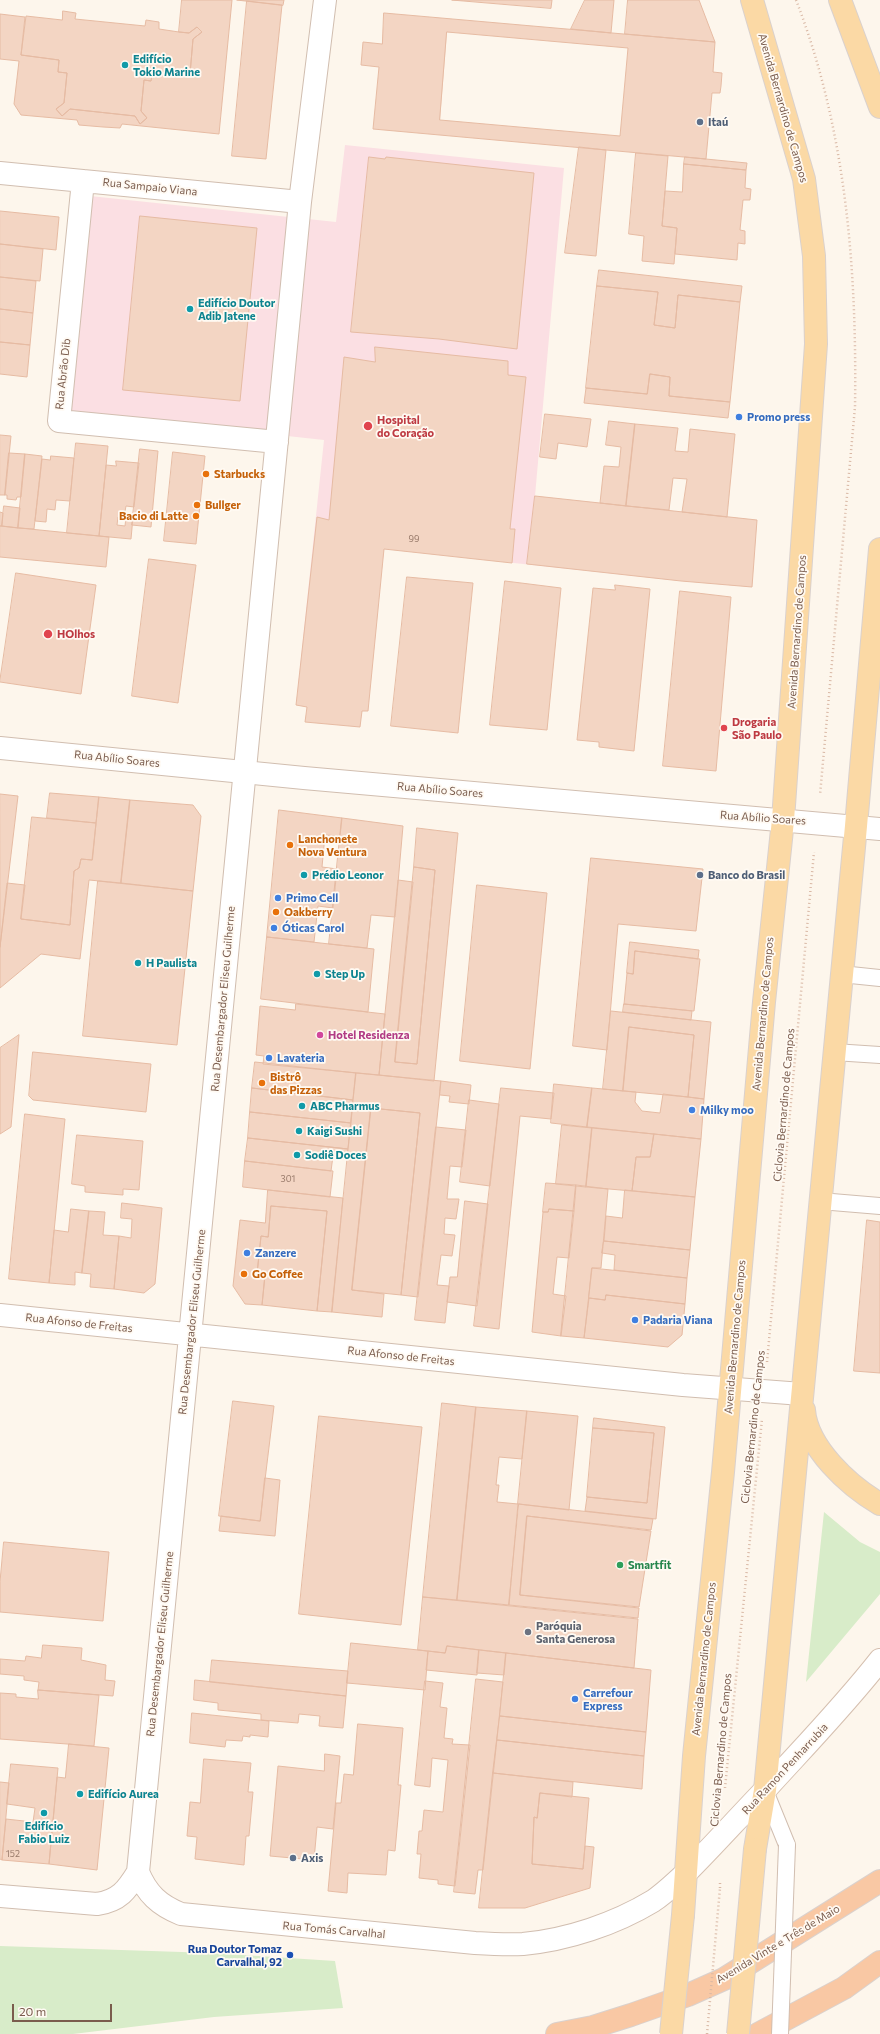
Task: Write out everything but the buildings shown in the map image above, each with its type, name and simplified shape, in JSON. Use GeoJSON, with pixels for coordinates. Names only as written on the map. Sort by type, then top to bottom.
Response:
{"type":"FeatureCollection","features":[{"type":"Feature","properties":{"kind":"highway","name":"Avenida Vinte e Três de Maio"},"geometry":{"type":"LineString","coordinates":[[557,2034],[593,2027],[631,2015],[688,1995],[724,1978],[880,1881]]}},
{"type":"Feature","properties":{"kind":"highway"},"geometry":{"type":"LineString","coordinates":[[758,2034],[844,1988],[880,1962]]}},
{"type":"Feature","properties":{"kind":"main road","name":"Avenida Bernardino de Campos"},"geometry":{"type":"LineString","coordinates":[[670,2034],[683,1915],[694,1756],[730,1389],[764,1002],[784,820],[814,395],[816,344],[814,256],[804,179],[752,0]]}},
{"type":"Feature","properties":{"kind":"main road"},"geometry":{"type":"LineString","coordinates":[[840,0],[880,107]]}},
{"type":"Feature","properties":{"kind":"main road"},"geometry":{"type":"LineString","coordinates":[[738,2034],[755,1849],[764,1790],[802,1394],[856,826],[880,549]]}},
{"type":"Feature","properties":{"kind":"main road"},"geometry":{"type":"LineString","coordinates":[[802,1394],[804,1415],[819,1447],[838,1472],[880,1504]]}},
{"type":"Feature","properties":{"kind":"street","name":"Rua Desembargador Eliseu Guilherme"},"geometry":{"type":"LineString","coordinates":[[138,1872],[300,202],[324,0]]}},
{"type":"Feature","properties":{"kind":"street","name":"Rua Sampaio Viana"},"geometry":{"type":"LineString","coordinates":[[0,173],[300,202]]}},
{"type":"Feature","properties":{"kind":"street","name":"Rua Abrão Dib"},"geometry":{"type":"LineString","coordinates":[[83,181],[59,421],[277,442]]}},
{"type":"Feature","properties":{"kind":"street","name":"Rua Abílio Soares"},"geometry":{"type":"LineString","coordinates":[[0,748],[245,772],[817,822],[880,829]]}},
{"type":"Feature","properties":{"kind":"street","name":"Rua Afonso de Freitas"},"geometry":{"type":"LineString","coordinates":[[0,1315],[730,1389],[802,1394]]}},
{"type":"Feature","properties":{"kind":"street","name":"Rua Ramon Penharrubia"},"geometry":{"type":"LineString","coordinates":[[685,1874],[721,1838],[764,1790],[835,1716],[880,1660]]}},
{"type":"Feature","properties":{"kind":"street","name":"Rua Tomás Carvalhal"},"geometry":{"type":"LineString","coordinates":[[138,1872],[147,1892],[156,1901],[181,1914],[475,1943],[523,1944],[562,1937],[595,1927],[630,1913],[654,1900],[685,1874]]}},
{"type":"Feature","properties":{"kind":"street"},"geometry":{"type":"LineString","coordinates":[[0,1896],[97,1904],[110,1902],[130,1885],[138,1872]]}},
{"type":"Feature","properties":{"kind":"lane"},"geometry":{"type":"LineString","coordinates":[[841,974],[880,978]]}},
{"type":"Feature","properties":{"kind":"lane"},"geometry":{"type":"LineString","coordinates":[[834,1052],[880,1055]]}},
{"type":"Feature","properties":{"kind":"lane"},"geometry":{"type":"LineString","coordinates":[[820,1201],[880,1206]]}},
{"type":"Feature","properties":{"kind":"lane"},"geometry":{"type":"LineString","coordinates":[[764,1790],[787,1845],[780,2034]]}},
{"type":"Feature","properties":{"kind":"path","name":"Ciclovia Bernardino de Campos"},"geometry":{"type":"LineString","coordinates":[[725,1792],[765,1392],[817,822]]}},
{"type":"Feature","properties":{"kind":"path","name":"Ciclovia Bernardino de Campos"},"geometry":{"type":"LineString","coordinates":[[707,2034],[720,1888],[721,1838]]}},
{"type":"Feature","properties":{"kind":"shaded area","name":"Hospital do Coração"},"geometry":{"type":"Polygon","coordinates":[[[345,145],[564,168],[535,496],[757,520],[752,587],[681,581],[384,549],[368,711],[362,711],[360,727],[305,722],[307,707],[296,705],[324,440],[67,412],[90,196],[336,222],[345,145]]]}},
{"type":"Feature","properties":{"kind":"green space"},"geometry":{"type":"Polygon","coordinates":[[[824,1512],[860,1542],[880,1552],[880,1594],[806,1682],[824,1512]]]}},
{"type":"Feature","properties":{"kind":"green space"},"geometry":{"type":"Polygon","coordinates":[[[0,1946],[212,1953],[335,1961],[343,2008],[214,2017],[73,2034],[0,2034],[0,1946]]]}},
{"type":"Feature","properties":{"kind":"place","name":"Edifício Tokio Marine"},"geometry":{"type":"Point","coordinates":[125,65]}},
{"type":"Feature","properties":{"kind":"place","name":"Itaú"},"geometry":{"type":"Point","coordinates":[700,122]}},
{"type":"Feature","properties":{"kind":"place","name":"Edifício Doutor Adib Jatene"},"geometry":{"type":"Point","coordinates":[190,309]}},
{"type":"Feature","properties":{"kind":"place","name":"Promo press"},"geometry":{"type":"Point","coordinates":[739,417]}},
{"type":"Feature","properties":{"kind":"place","name":"Hospital do Coração"},"geometry":{"type":"Point","coordinates":[368,426]}},
{"type":"Feature","properties":{"kind":"place","name":"Starbucks"},"geometry":{"type":"Point","coordinates":[206,474]}},
{"type":"Feature","properties":{"kind":"place","name":"Bullger"},"geometry":{"type":"Point","coordinates":[197,505]}},
{"type":"Feature","properties":{"kind":"place","name":"Bacio di Latte"},"geometry":{"type":"Point","coordinates":[196,516]}},
{"type":"Feature","properties":{"kind":"place","name":"HOlhos"},"geometry":{"type":"Point","coordinates":[48,634]}},
{"type":"Feature","properties":{"kind":"place","name":"Drogaria São Paulo"},"geometry":{"type":"Point","coordinates":[724,728]}},
{"type":"Feature","properties":{"kind":"place","name":"Lanchonete Nova Ventura"},"geometry":{"type":"Point","coordinates":[290,845]}},
{"type":"Feature","properties":{"kind":"place","name":"Prédio Leonor"},"geometry":{"type":"Point","coordinates":[304,875]}},
{"type":"Feature","properties":{"kind":"place","name":"Banco do Brasil"},"geometry":{"type":"Point","coordinates":[700,875]}},
{"type":"Feature","properties":{"kind":"place","name":"Primo Cell"},"geometry":{"type":"Point","coordinates":[278,898]}},
{"type":"Feature","properties":{"kind":"place","name":"Oakberry"},"geometry":{"type":"Point","coordinates":[276,912]}},
{"type":"Feature","properties":{"kind":"place","name":"Óticas Carol"},"geometry":{"type":"Point","coordinates":[274,928]}},
{"type":"Feature","properties":{"kind":"place","name":"H Paulista"},"geometry":{"type":"Point","coordinates":[138,963]}},
{"type":"Feature","properties":{"kind":"place","name":"Step Up"},"geometry":{"type":"Point","coordinates":[317,974]}},
{"type":"Feature","properties":{"kind":"place","name":"Hotel Residenza"},"geometry":{"type":"Point","coordinates":[320,1035]}},
{"type":"Feature","properties":{"kind":"place","name":"Lavateria"},"geometry":{"type":"Point","coordinates":[269,1058]}},
{"type":"Feature","properties":{"kind":"place","name":"Bistrô das Pizzas"},"geometry":{"type":"Point","coordinates":[262,1083]}},
{"type":"Feature","properties":{"kind":"place","name":"ABC Pharmus"},"geometry":{"type":"Point","coordinates":[302,1106]}},
{"type":"Feature","properties":{"kind":"place","name":"Milky moo"},"geometry":{"type":"Point","coordinates":[692,1110]}},
{"type":"Feature","properties":{"kind":"place","name":"Kaigi Sushi"},"geometry":{"type":"Point","coordinates":[299,1131]}},
{"type":"Feature","properties":{"kind":"place","name":"Sodiê Doces"},"geometry":{"type":"Point","coordinates":[297,1155]}},
{"type":"Feature","properties":{"kind":"place","name":"Zanzere"},"geometry":{"type":"Point","coordinates":[247,1253]}},
{"type":"Feature","properties":{"kind":"place","name":"Go Coffee"},"geometry":{"type":"Point","coordinates":[244,1274]}},
{"type":"Feature","properties":{"kind":"place","name":"Padaria Viana"},"geometry":{"type":"Point","coordinates":[635,1320]}},
{"type":"Feature","properties":{"kind":"place","name":"Smartfit"},"geometry":{"type":"Point","coordinates":[620,1565]}},
{"type":"Feature","properties":{"kind":"place","name":"Paróquia Santa Generosa"},"geometry":{"type":"Point","coordinates":[528,1632]}},
{"type":"Feature","properties":{"kind":"place","name":"Carrefour Express"},"geometry":{"type":"Point","coordinates":[575,1699]}},
{"type":"Feature","properties":{"kind":"place","name":"Edifício Aurea"},"geometry":{"type":"Point","coordinates":[80,1794]}},
{"type":"Feature","properties":{"kind":"place","name":"Edifício Fabio Luiz"},"geometry":{"type":"Point","coordinates":[44,1813]}},
{"type":"Feature","properties":{"kind":"place","name":"Axis"},"geometry":{"type":"Point","coordinates":[293,1858]}},
{"type":"Feature","properties":{"kind":"place","name":"Rua Doutor Tomaz Carvalhal, 92"},"geometry":{"type":"Point","coordinates":[290,1955]}}]}
